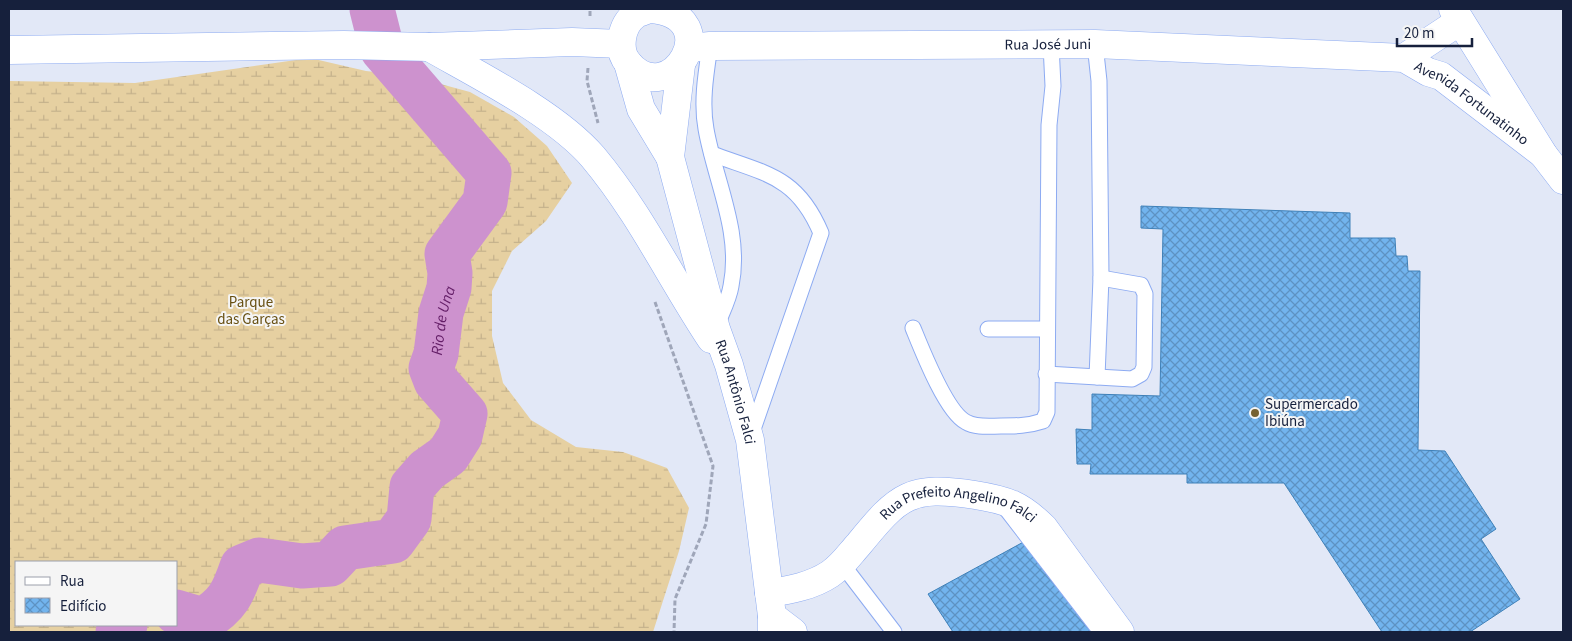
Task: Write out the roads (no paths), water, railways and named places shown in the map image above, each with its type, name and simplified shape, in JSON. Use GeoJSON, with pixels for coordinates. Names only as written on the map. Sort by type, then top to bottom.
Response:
{"type":"FeatureCollection","features":[{"type":"Feature","properties":{"kind":"main road"},"geometry":{"type":"LineString","coordinates":[[650,9],[666,10],[681,19],[690,39],[671,73],[653,77],[641,74],[626,36],[634,15],[650,9]]}},
{"type":"Feature","properties":{"kind":"main road","name":"Avenida Fortunatinho"},"geometry":{"type":"LineString","coordinates":[[1543,154],[1441,76],[1428,72],[1404,58],[1456,15],[1489,64],[1543,154],[1563,180]]}},
{"type":"Feature","properties":{"kind":"main road"},"geometry":{"type":"LineString","coordinates":[[9,50],[589,43],[626,36]]}},
{"type":"Feature","properties":{"kind":"main road","name":"Rua Antônio Falci"},"geometry":{"type":"LineString","coordinates":[[626,36],[641,109],[670,157],[716,329],[729,365],[750,440],[777,618]]}},
{"type":"Feature","properties":{"kind":"main road","name":"Rua Antônio Falci"},"geometry":{"type":"LineString","coordinates":[[670,157],[690,39]]}},
{"type":"Feature","properties":{"kind":"main road","name":"Rua José Juni"},"geometry":{"type":"LineString","coordinates":[[690,39],[1095,44],[1404,58]]}},
{"type":"Feature","properties":{"kind":"main road"},"geometry":{"type":"LineString","coordinates":[[417,46],[495,84],[556,124],[592,156],[640,221],[688,306],[729,365]]}},
{"type":"Feature","properties":{"kind":"main road"},"geometry":{"type":"LineString","coordinates":[[1441,76],[1457,75],[1489,64]]}},
{"type":"Feature","properties":{"kind":"main road","name":"Rua Prefeito Angelino Falci"},"geometry":{"type":"LineString","coordinates":[[777,618],[798,588],[829,575],[842,564],[890,507],[904,498],[920,493],[947,492],[998,499],[1014,504],[1029,513],[1044,528],[1120,632]]}},
{"type":"Feature","properties":{"kind":"lane"},"geometry":{"type":"LineString","coordinates":[[690,39],[704,92],[706,128],[733,237],[735,261],[731,287],[716,329]]}},
{"type":"Feature","properties":{"kind":"lane"},"geometry":{"type":"LineString","coordinates":[[913,328],[934,377],[957,415],[966,422],[980,426],[1030,426],[1043,421],[1047,412],[1046,329],[1049,125],[1053,86],[1051,44]]}},
{"type":"Feature","properties":{"kind":"lane"},"geometry":{"type":"LineString","coordinates":[[1095,44],[1099,81],[1101,278],[1097,377]]}},
{"type":"Feature","properties":{"kind":"lane"},"geometry":{"type":"LineString","coordinates":[[712,154],[780,178],[797,193],[812,211],[821,233],[750,440]]}},
{"type":"Feature","properties":{"kind":"lane"},"geometry":{"type":"LineString","coordinates":[[1046,374],[1132,379],[1141,374],[1144,367],[1145,294],[1141,285],[1101,278]]}},
{"type":"Feature","properties":{"kind":"lane"},"geometry":{"type":"LineString","coordinates":[[988,329],[1046,329]]}},
{"type":"Feature","properties":{"kind":"lane"},"geometry":{"type":"LineString","coordinates":[[998,499],[1101,632]]}},
{"type":"Feature","properties":{"kind":"lane"},"geometry":{"type":"LineString","coordinates":[[842,564],[894,632]]}},
{"type":"Feature","properties":{"kind":"waterway","name":"Rio de Una"},"geometry":{"type":"LineString","coordinates":[[178,613],[203,620],[218,609],[228,598],[236,584],[242,567],[259,560],[302,566],[330,564],[345,548],[393,541],[409,519],[412,487],[427,470],[448,455],[460,436],[465,414],[436,381],[431,368],[436,354],[441,313],[449,288],[450,273],[447,254],[485,202],[489,173],[382,49],[372,9]]}},
{"type":"Feature","properties":{"kind":"waterway","name":"Rio de Una"},"geometry":{"type":"LineString","coordinates":[[118,632],[124,626]]}},
{"type":"Feature","properties":{"kind":"place","name":"Supermercado Ibiúna"},"geometry":{"type":"Point","coordinates":[1255,413]}},
{"type":"Feature","properties":{"kind":"park label","name":"Parque das Garças"},"geometry":{"type":"Point","coordinates":[251,310]}}]}
